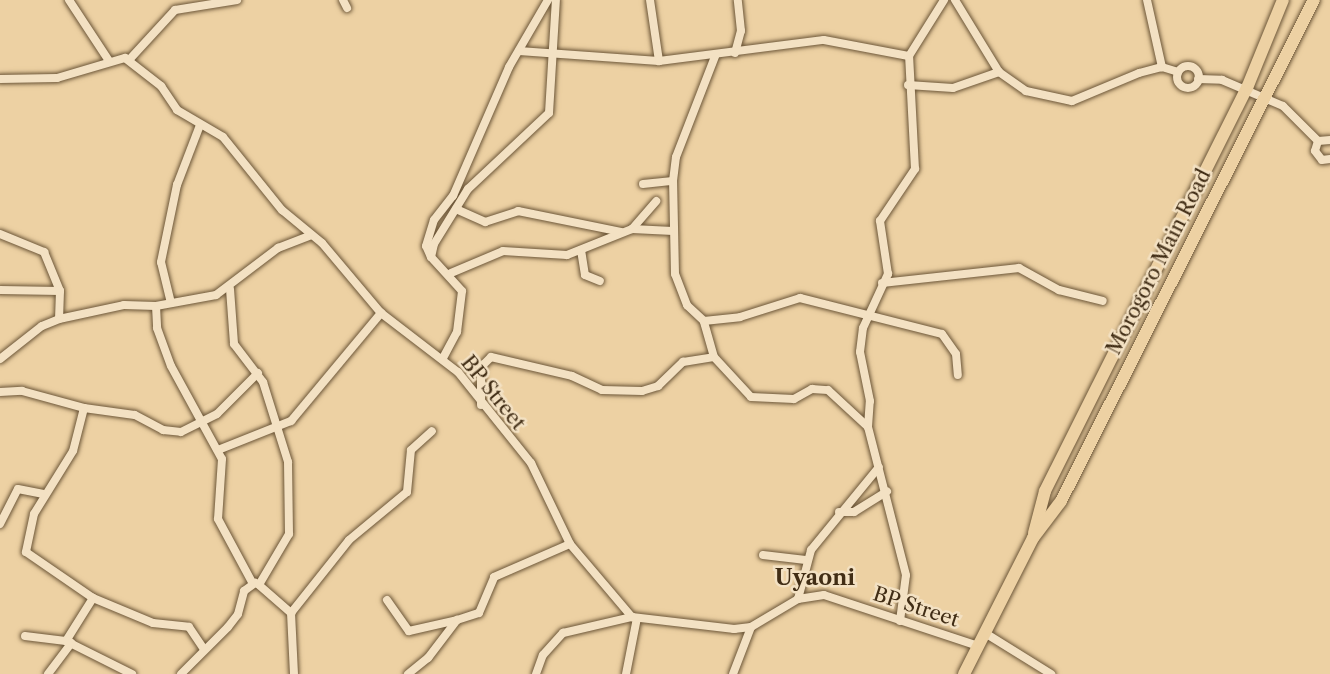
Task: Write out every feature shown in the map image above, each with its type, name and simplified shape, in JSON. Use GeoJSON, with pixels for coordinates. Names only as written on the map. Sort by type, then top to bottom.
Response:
{"type":"FeatureCollection","features":[{"type":"Feature","properties":{"kind":"highway","name":"Morogoro Main Road"},"geometry":{"type":"LineString","coordinates":[[1033,538],[1046,491],[1247,88],[1283,0]]}},
{"type":"Feature","properties":{"kind":"highway","name":"Morogoro Main Road"},"geometry":{"type":"LineString","coordinates":[[964,674],[1033,538],[1061,501],[1314,0]]}},
{"type":"Feature","properties":{"kind":"street"},"geometry":{"type":"LineString","coordinates":[[69,0],[109,61]]}},
{"type":"Feature","properties":{"kind":"street"},"geometry":{"type":"LineString","coordinates":[[0,79],[57,78],[109,61],[129,60],[175,10],[237,0]]}},
{"type":"Feature","properties":{"kind":"street"},"geometry":{"type":"LineString","coordinates":[[443,358],[462,305],[460,285],[451,273],[431,257],[426,246],[434,220],[453,196],[519,51],[548,0]]}},
{"type":"Feature","properties":{"kind":"street"},"geometry":{"type":"LineString","coordinates":[[431,257],[468,189],[543,124],[553,101],[552,51],[556,0]]}},
{"type":"Feature","properties":{"kind":"street"},"geometry":{"type":"LineString","coordinates":[[651,0],[659,61]]}},
{"type":"Feature","properties":{"kind":"street"},"geometry":{"type":"LineString","coordinates":[[735,53],[741,31],[738,0]]}},
{"type":"Feature","properties":{"kind":"street"},"geometry":{"type":"LineString","coordinates":[[900,621],[906,575],[887,491],[868,427],[870,401],[860,352],[868,316],[890,261],[880,220],[915,169],[908,85],[909,56],[944,0]]}},
{"type":"Feature","properties":{"kind":"street"},"geometry":{"type":"LineString","coordinates":[[956,0],[999,72],[1026,91],[1072,101],[1162,67],[1178,72],[1194,68],[1198,79]]}},
{"type":"Feature","properties":{"kind":"street"},"geometry":{"type":"LineString","coordinates":[[1147,0],[1162,67]]}},
{"type":"Feature","properties":{"kind":"street"},"geometry":{"type":"LineString","coordinates":[[519,51],[552,51],[659,61],[824,40],[909,56]]}},
{"type":"Feature","properties":{"kind":"street"},"geometry":{"type":"LineString","coordinates":[[716,54],[676,157],[673,181],[675,274],[687,305],[704,321],[714,357],[751,396],[794,399],[812,388],[828,390],[868,427]]}},
{"type":"Feature","properties":{"kind":"street","name":"BP Street"},"geometry":{"type":"LineString","coordinates":[[129,60],[161,86],[177,110],[223,137],[282,210],[312,235],[381,313],[443,358],[531,463],[570,544],[635,618]]}},
{"type":"Feature","properties":{"kind":"street"},"geometry":{"type":"LineString","coordinates":[[908,85],[952,88],[999,72]]}},
{"type":"Feature","properties":{"kind":"street"},"geometry":{"type":"LineString","coordinates":[[1178,72],[1184,87],[1198,79],[1247,88],[1283,106],[1318,141],[1317,156],[1330,159]]}},
{"type":"Feature","properties":{"kind":"street"},"geometry":{"type":"LineString","coordinates":[[171,303],[161,262],[177,185],[200,125]]}},
{"type":"Feature","properties":{"kind":"street"},"geometry":{"type":"LineString","coordinates":[[1318,141],[1330,140]]}},
{"type":"Feature","properties":{"kind":"street"},"geometry":{"type":"LineString","coordinates":[[642,184],[673,181]]}},
{"type":"Feature","properties":{"kind":"street"},"geometry":{"type":"LineString","coordinates":[[633,229],[656,201]]}},
{"type":"Feature","properties":{"kind":"street"},"geometry":{"type":"LineString","coordinates":[[456,209],[485,222],[518,211],[623,232]]}},
{"type":"Feature","properties":{"kind":"street"},"geometry":{"type":"LineString","coordinates":[[451,273],[503,251],[581,250],[633,229],[673,231]]}},
{"type":"Feature","properties":{"kind":"street"},"geometry":{"type":"LineString","coordinates":[[0,234],[44,252],[60,291],[59,319]]}},
{"type":"Feature","properties":{"kind":"street"},"geometry":{"type":"LineString","coordinates":[[0,359],[42,326],[59,319],[124,305],[156,306],[230,289],[278,248],[312,235]]}},
{"type":"Feature","properties":{"kind":"street"},"geometry":{"type":"LineString","coordinates":[[581,250],[585,275],[600,281]]}},
{"type":"Feature","properties":{"kind":"street"},"geometry":{"type":"LineString","coordinates":[[882,283],[1019,268],[1059,290],[1102,301]]}},
{"type":"Feature","properties":{"kind":"street"},"geometry":{"type":"LineString","coordinates":[[181,674],[203,648],[238,614],[253,584],[277,561],[292,520],[280,426],[258,373],[234,344],[230,289]]}},
{"type":"Feature","properties":{"kind":"street"},"geometry":{"type":"LineString","coordinates":[[0,290],[60,291]]}},
{"type":"Feature","properties":{"kind":"street"},"geometry":{"type":"LineString","coordinates":[[704,321],[740,317],[794,298],[942,334],[956,354],[958,375]]}},
{"type":"Feature","properties":{"kind":"street"},"geometry":{"type":"LineString","coordinates":[[156,306],[157,328],[171,366],[204,422],[225,467],[218,519],[253,584],[263,594],[291,613]]}},
{"type":"Feature","properties":{"kind":"street"},"geometry":{"type":"LineString","coordinates":[[218,450],[280,426],[297,414],[381,313]]}},
{"type":"Feature","properties":{"kind":"street"},"geometry":{"type":"LineString","coordinates":[[481,405],[481,367],[491,357],[572,376],[602,390],[642,391],[658,386],[682,362],[714,357]]}},
{"type":"Feature","properties":{"kind":"street"},"geometry":{"type":"LineString","coordinates":[[0,392],[22,391],[84,408],[135,414],[171,432],[204,422],[258,373]]}},
{"type":"Feature","properties":{"kind":"street"},"geometry":{"type":"LineString","coordinates":[[84,408],[73,451],[45,494],[29,527],[26,552],[93,598],[153,623],[186,625],[203,648]]}},
{"type":"Feature","properties":{"kind":"street"},"geometry":{"type":"LineString","coordinates":[[294,674],[291,613],[349,540],[407,492],[411,450],[432,431]]}},
{"type":"Feature","properties":{"kind":"street"},"geometry":{"type":"LineString","coordinates":[[536,674],[543,655],[563,633],[635,618],[751,627],[798,598],[807,560],[838,512],[879,466]]}},
{"type":"Feature","properties":{"kind":"street"},"geometry":{"type":"LineString","coordinates":[[0,524],[18,489],[45,494]]}},
{"type":"Feature","properties":{"kind":"street"},"geometry":{"type":"LineString","coordinates":[[838,512],[854,512],[887,491]]}},
{"type":"Feature","properties":{"kind":"street"},"geometry":{"type":"LineString","coordinates":[[387,600],[409,631],[457,620],[483,609],[494,577],[570,544]]}},
{"type":"Feature","properties":{"kind":"street"},"geometry":{"type":"LineString","coordinates":[[763,555],[807,560]]}},
{"type":"Feature","properties":{"kind":"street","name":"BP Street"},"geometry":{"type":"LineString","coordinates":[[798,598],[835,597],[978,646]]}},
{"type":"Feature","properties":{"kind":"street"},"geometry":{"type":"LineString","coordinates":[[48,674],[93,598]]}},
{"type":"Feature","properties":{"kind":"street"},"geometry":{"type":"LineString","coordinates":[[626,674],[635,618]]}},
{"type":"Feature","properties":{"kind":"street"},"geometry":{"type":"LineString","coordinates":[[408,674],[428,658],[457,620]]}},
{"type":"Feature","properties":{"kind":"street"},"geometry":{"type":"LineString","coordinates":[[733,674],[751,627]]}},
{"type":"Feature","properties":{"kind":"street"},"geometry":{"type":"LineString","coordinates":[[986,633],[1051,674]]}},
{"type":"Feature","properties":{"kind":"street"},"geometry":{"type":"LineString","coordinates":[[25,636],[68,642],[132,674]]}},
{"type":"Feature","properties":{"kind":"district","name":"Uyaoni"},"geometry":{"type":"Point","coordinates":[815,578]}}]}
